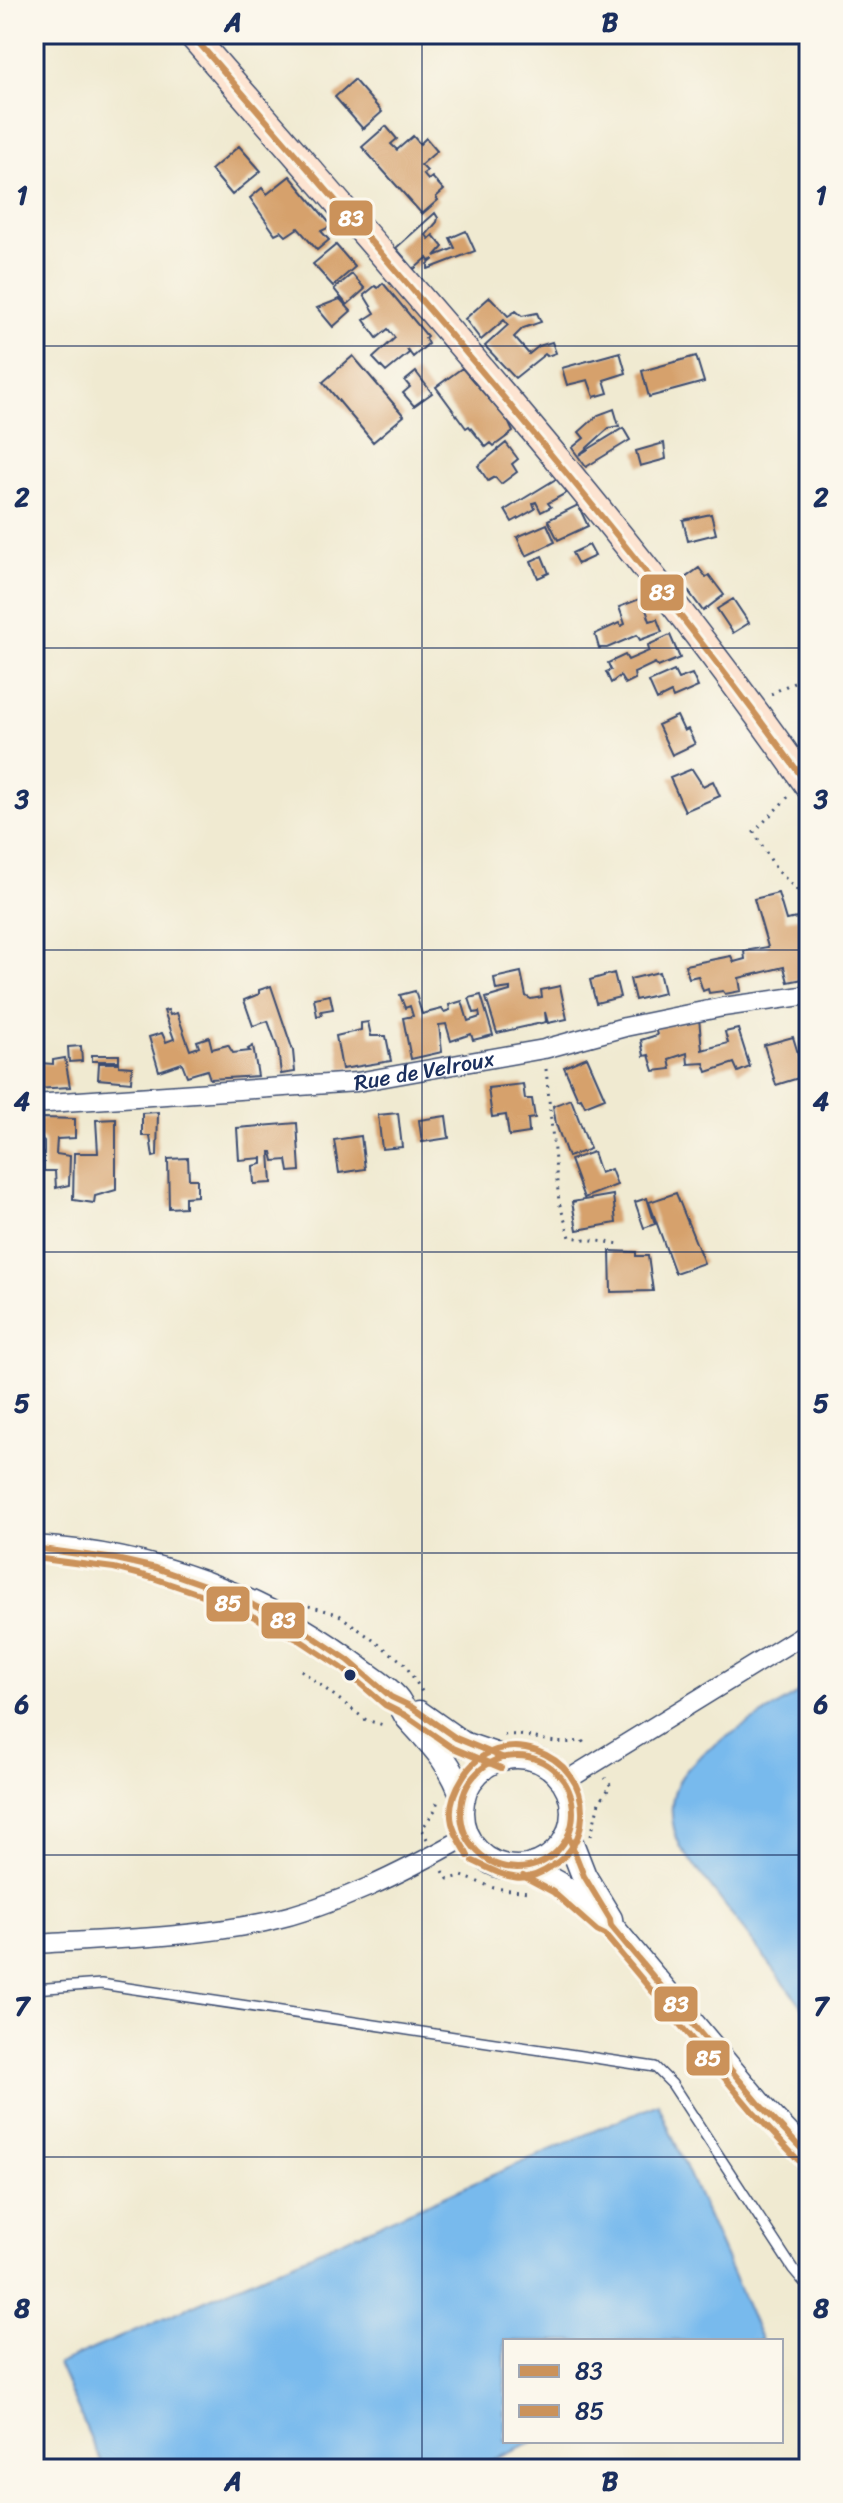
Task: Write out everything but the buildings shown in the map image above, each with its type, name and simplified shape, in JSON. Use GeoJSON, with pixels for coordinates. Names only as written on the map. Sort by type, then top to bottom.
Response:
{"type":"FeatureCollection","features":[{"type":"Feature","properties":{"kind":"main road"},"geometry":{"type":"LineString","coordinates":[[191,34],[532,428],[750,706],[807,784]]}},
{"type":"Feature","properties":{"kind":"street","name":"Rue de Velroux"},"geometry":{"type":"LineString","coordinates":[[34,1104],[357,1082],[544,1049],[625,1027],[709,1010],[809,995]]}},
{"type":"Feature","properties":{"kind":"street"},"geometry":{"type":"LineString","coordinates":[[34,1548],[95,1555],[173,1572],[229,1592],[320,1641],[400,1703],[407,1717],[451,1769],[451,1796],[461,1811],[466,1837],[477,1852],[492,1863],[510,1868],[528,1867],[544,1861],[579,1839]]}},
{"type":"Feature","properties":{"kind":"street"},"geometry":{"type":"LineString","coordinates":[[564,1782],[809,1631]]}},
{"type":"Feature","properties":{"kind":"street"},"geometry":{"type":"LineString","coordinates":[[400,1703],[411,1706],[463,1744],[504,1758]]}},
{"type":"Feature","properties":{"kind":"street"},"geometry":{"type":"LineString","coordinates":[[451,1796],[490,1763],[518,1756],[544,1764],[564,1782],[571,1799],[579,1839],[576,1861],[610,1919],[611,1926],[761,2106],[809,2157]]}},
{"type":"Feature","properties":{"kind":"street"},"geometry":{"type":"LineString","coordinates":[[34,1944],[204,1932],[267,1921],[350,1896],[466,1837]]}},
{"type":"Feature","properties":{"kind":"street"},"geometry":{"type":"LineString","coordinates":[[528,1867],[559,1884],[604,1924],[611,1926]]}},
{"type":"Feature","properties":{"kind":"lane"},"geometry":{"type":"LineString","coordinates":[[34,1989],[101,1984],[655,2067],[672,2084],[793,2269],[809,2288]]}},
{"type":"Feature","properties":{"kind":"path"},"geometry":{"type":"LineString","coordinates":[[750,706],[809,674]]}},
{"type":"Feature","properties":{"kind":"path"},"geometry":{"type":"LineString","coordinates":[[807,784],[754,832],[776,869],[809,902]]}},
{"type":"Feature","properties":{"kind":"path"},"geometry":{"type":"LineString","coordinates":[[544,1049],[559,1202],[570,1237],[620,1244]]}},
{"type":"Feature","properties":{"kind":"path"},"geometry":{"type":"LineString","coordinates":[[301,1670],[366,1720],[397,1731]]}},
{"type":"Feature","properties":{"kind":"path"},"geometry":{"type":"LineString","coordinates":[[579,1839],[611,1786]]}},
{"type":"Feature","properties":{"kind":"path"},"geometry":{"type":"LineString","coordinates":[[422,1829],[435,1810],[451,1796]]}},
{"type":"Feature","properties":{"kind":"path"},"geometry":{"type":"LineString","coordinates":[[448,1879],[462,1876],[494,1888],[531,1892]]}},
{"type":"Feature","properties":{"kind":"water"},"geometry":{"type":"Polygon","coordinates":[[[809,1686],[809,2015],[681,1848],[673,1827],[672,1808],[674,1791],[692,1764],[739,1729],[809,1686]]]}},
{"type":"Feature","properties":{"kind":"water"},"geometry":{"type":"Polygon","coordinates":[[[658,2103],[761,2339],[503,2339],[503,2443],[532,2443],[472,2469],[104,2469],[58,2364],[658,2103]]]}},
{"type":"Feature","properties":{"kind":"transit line","name":"83"},"geometry":{"type":"LineString","coordinates":[[191,34],[509,403],[662,592],[809,787]]}},
{"type":"Feature","properties":{"kind":"transit line","name":"83"},"geometry":{"type":"LineString","coordinates":[[34,1548],[116,1559],[156,1568],[233,1595],[306,1632],[348,1660],[391,1697],[410,1706],[456,1738],[504,1758]]}},
{"type":"Feature","properties":{"kind":"transit line","name":"85"},"geometry":{"type":"LineString","coordinates":[[34,1558],[114,1568],[229,1604],[301,1641],[342,1668],[385,1705],[451,1747],[501,1768]]}},
{"type":"Feature","properties":{"kind":"transit line","name":"85"},"geometry":{"type":"LineString","coordinates":[[468,1856],[453,1828],[451,1805],[460,1782],[478,1760],[496,1750],[516,1747],[536,1751],[555,1760],[569,1774],[579,1793],[582,1816],[574,1845],[565,1856],[541,1873],[521,1878],[503,1875],[473,1861]]}},
{"type":"Feature","properties":{"kind":"transit line","name":"83"},"geometry":{"type":"LineString","coordinates":[[517,1756],[538,1761],[556,1773],[568,1791],[573,1812],[568,1833],[556,1851],[538,1863],[517,1868],[496,1863],[478,1851],[466,1833],[461,1812],[466,1791],[478,1773],[496,1761],[517,1756]]}},
{"type":"Feature","properties":{"kind":"transit line","name":"83"},"geometry":{"type":"LineString","coordinates":[[568,1835],[584,1876],[610,1919],[611,1926],[761,2106],[809,2157]]}},
{"type":"Feature","properties":{"kind":"transit line","name":"85"},"geometry":{"type":"LineString","coordinates":[[523,1876],[553,1892],[605,1935],[753,2112],[802,2164]]}}]}
